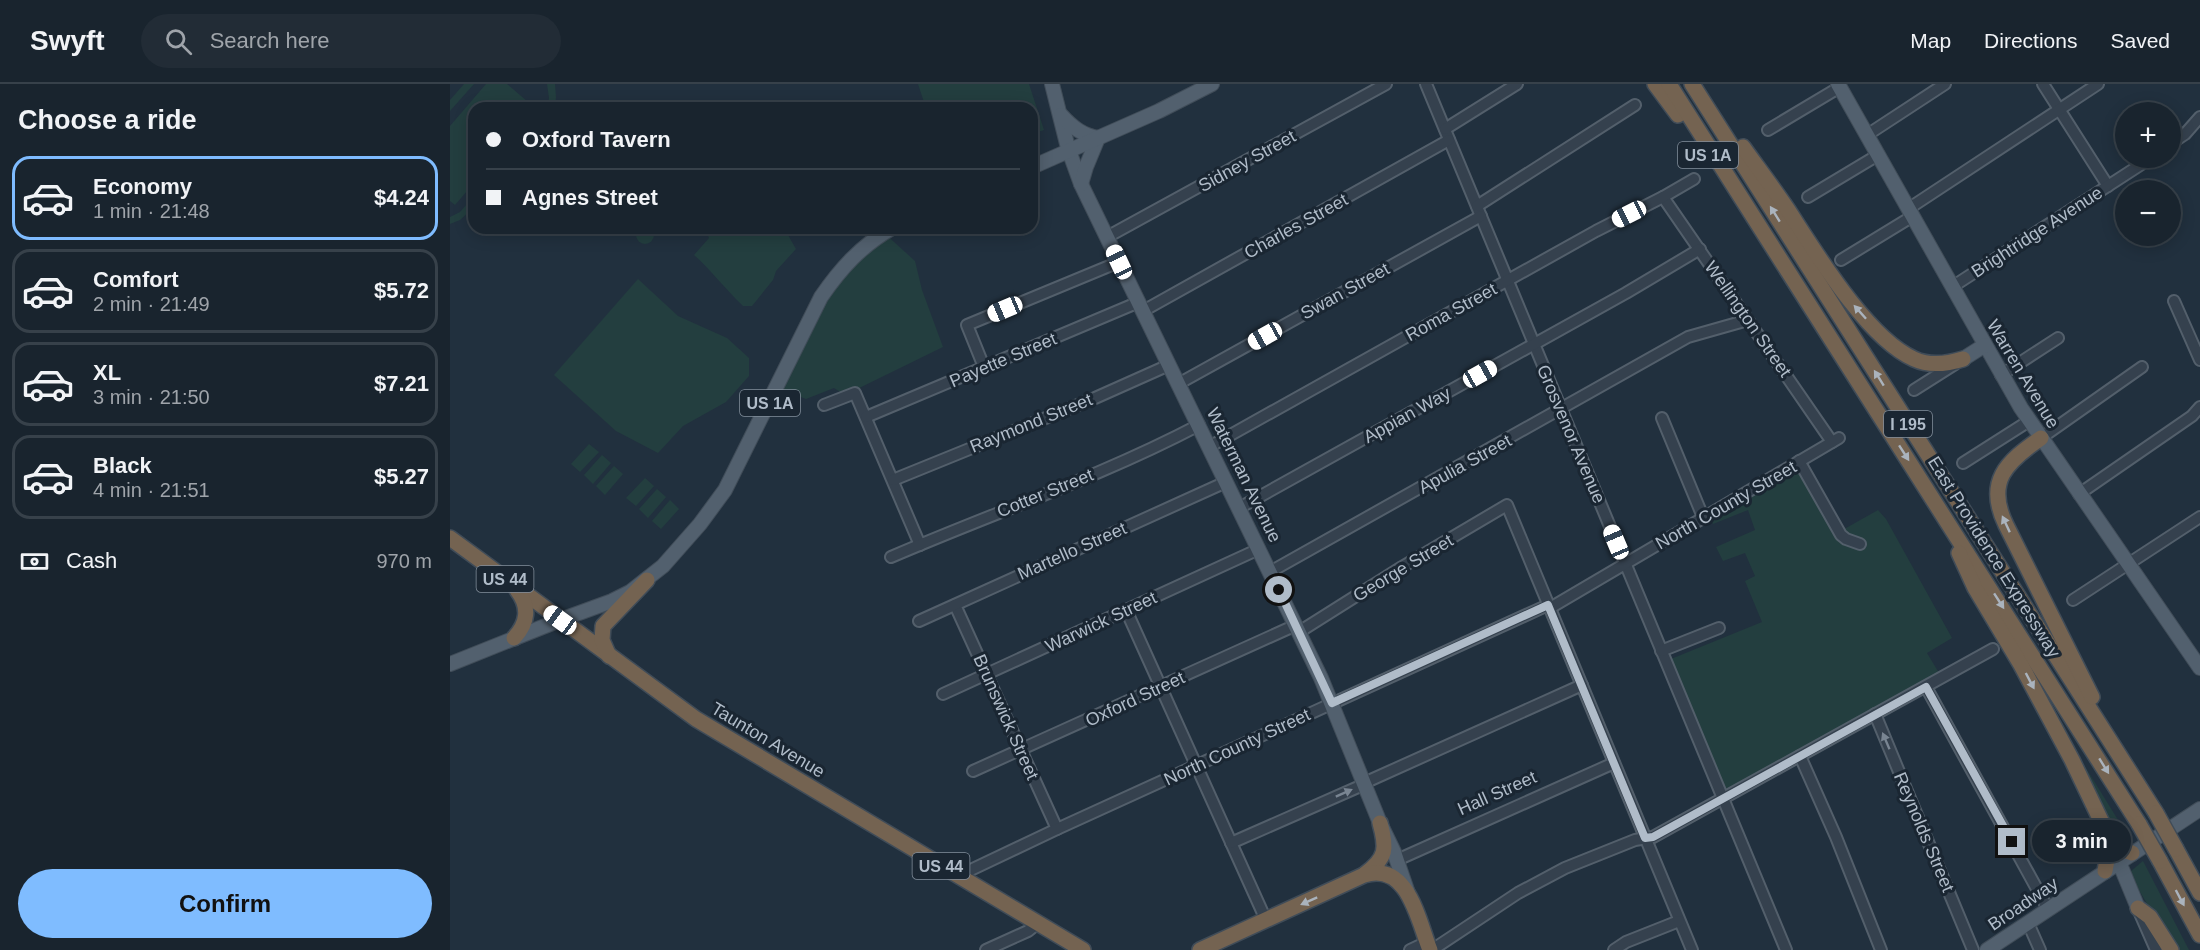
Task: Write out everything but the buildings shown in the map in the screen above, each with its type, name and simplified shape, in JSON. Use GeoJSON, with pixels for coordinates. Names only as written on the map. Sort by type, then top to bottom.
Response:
{"type":"FeatureCollection","features":[{"type":"Feature","properties":{"kind":"highway","name":"US 1A"},"geometry":{"type":"LineString","coordinates":[[1656,84],[1760,226]]}},
{"type":"Feature","properties":{"kind":"highway","name":"East Providence Expressway"},"geometry":{"type":"LineString","coordinates":[[1669,84],[2139,824],[2200,935]]}},
{"type":"Feature","properties":{"kind":"highway","name":"East Providence Expressway"},"geometry":{"type":"LineString","coordinates":[[1692,84],[2156,813],[2200,893]]}},
{"type":"Feature","properties":{"kind":"highway"},"geometry":{"type":"LineString","coordinates":[[1699,84],[1838,285],[1872,326],[1913,359],[1940,364],[1963,359]]}},
{"type":"Feature","properties":{"kind":"highway"},"geometry":{"type":"LineString","coordinates":[[2041,438],[2014,457],[2003,472],[1997,491],[2000,512],[2125,764]]}},
{"type":"Feature","properties":{"kind":"highway"},"geometry":{"type":"LineString","coordinates":[[1934,499],[1975,588],[2021,665],[2072,760],[2105,829],[2125,857]]}},
{"type":"Feature","properties":{"kind":"highway","name":"Taunton Avenue"},"geometry":{"type":"LineString","coordinates":[[450,538],[707,726],[1083,950]]}},
{"type":"Feature","properties":{"kind":"highway"},"geometry":{"type":"LineString","coordinates":[[609,656],[602,640],[603,626],[647,580]]}},
{"type":"Feature","properties":{"kind":"highway"},"geometry":{"type":"LineString","coordinates":[[513,585],[524,601],[527,613],[522,628],[514,638]]}},
{"type":"Feature","properties":{"kind":"highway"},"geometry":{"type":"LineString","coordinates":[[1362,876],[1378,863],[1384,852],[1385,842],[1380,823]]}},
{"type":"Feature","properties":{"kind":"highway"},"geometry":{"type":"LineString","coordinates":[[2104,871],[2109,848],[2105,829]]}},
{"type":"Feature","properties":{"kind":"highway"},"geometry":{"type":"LineString","coordinates":[[1200,950],[1362,876],[1377,873],[1389,874],[1400,882],[1409,895]]}},
{"type":"Feature","properties":{"kind":"highway","name":"Waterman Avenue"},"geometry":{"type":"LineString","coordinates":[[1409,895],[1430,947]]}},
{"type":"Feature","properties":{"kind":"highway"},"geometry":{"type":"LineString","coordinates":[[2138,908],[2150,917],[2171,950]]}},
{"type":"Feature","properties":{"kind":"main road","name":"Waterman Avenue"},"geometry":{"type":"LineString","coordinates":[[1052,84],[1069,152],[1081,184],[1298,628],[1332,703],[1397,860],[1409,895]]}},
{"type":"Feature","properties":{"kind":"main road"},"geometry":{"type":"LineString","coordinates":[[1038,165],[1159,111],[1212,84]]}},
{"type":"Feature","properties":{"kind":"main road","name":"Warren Avenue"},"geometry":{"type":"LineString","coordinates":[[1839,86],[2029,421],[2200,668]]}},
{"type":"Feature","properties":{"kind":"main road"},"geometry":{"type":"LineString","coordinates":[[1059,112],[1073,128],[1087,136],[1098,138]]}},
{"type":"Feature","properties":{"kind":"main road"},"geometry":{"type":"LineString","coordinates":[[1081,184],[1098,138]]}},
{"type":"Feature","properties":{"kind":"main road","name":"US 1A"},"geometry":{"type":"LineString","coordinates":[[450,664],[612,601],[647,580],[700,524],[725,490],[821,297],[838,272],[862,247],[883,234]]}},
{"type":"Feature","properties":{"kind":"main road"},"geometry":{"type":"LineString","coordinates":[[1963,359],[1984,345]]}},
{"type":"Feature","properties":{"kind":"main road","name":"Broadway"},"geometry":{"type":"LineString","coordinates":[[1987,950],[2125,857],[2199,813]]}},
{"type":"Feature","properties":{"kind":"main road"},"geometry":{"type":"LineString","coordinates":[[2125,857],[2138,908]]}},
{"type":"Feature","properties":{"kind":"street","name":"Sidney Street"},"geometry":{"type":"LineString","coordinates":[[1107,237],[1386,84]]}},
{"type":"Feature","properties":{"kind":"street","name":"Grosvenor Avenue"},"geometry":{"type":"LineString","coordinates":[[1426,84],[1786,950]]}},
{"type":"Feature","properties":{"kind":"street","name":"Charles Street"},"geometry":{"type":"LineString","coordinates":[[1141,306],[1447,135],[1517,84]]}},
{"type":"Feature","properties":{"kind":"street"},"geometry":{"type":"LineString","coordinates":[[1867,135],[1945,84]]}},
{"type":"Feature","properties":{"kind":"street"},"geometry":{"type":"LineString","coordinates":[[2043,84],[2108,186]]}},
{"type":"Feature","properties":{"kind":"street"},"geometry":{"type":"LineString","coordinates":[[1841,260],[2098,84]]}},
{"type":"Feature","properties":{"kind":"street"},"geometry":{"type":"LineString","coordinates":[[1768,130],[1839,86]]}},
{"type":"Feature","properties":{"kind":"street","name":"Swan Street"},"geometry":{"type":"LineString","coordinates":[[1178,384],[1479,211],[1635,105]]}},
{"type":"Feature","properties":{"kind":"street"},"geometry":{"type":"LineString","coordinates":[[2181,137],[2200,117]]}},
{"type":"Feature","properties":{"kind":"street"},"geometry":{"type":"LineString","coordinates":[[1808,197],[1878,155]]}},
{"type":"Feature","properties":{"kind":"street","name":"Brightridge Avenue"},"geometry":{"type":"LineString","coordinates":[[1952,287],[2136,168]]}},
{"type":"Feature","properties":{"kind":"street","name":"Roma Street"},"geometry":{"type":"LineString","coordinates":[[1209,447],[1596,231],[1694,179]]}},
{"type":"Feature","properties":{"kind":"street","name":"Wellington Street"},"geometry":{"type":"LineString","coordinates":[[1663,197],[1748,320],[1836,440]]}},
{"type":"Feature","properties":{"kind":"street","name":"Appian Way"},"geometry":{"type":"LineString","coordinates":[[1239,508],[1626,293],[1700,249]]}},
{"type":"Feature","properties":{"kind":"street"},"geometry":{"type":"LineString","coordinates":[[984,367],[967,325],[1119,262]]}},
{"type":"Feature","properties":{"kind":"street"},"geometry":{"type":"LineString","coordinates":[[2174,301],[2200,360]]}},
{"type":"Feature","properties":{"kind":"street","name":"Payette Street"},"geometry":{"type":"LineString","coordinates":[[866,417],[984,367],[1141,306]]}},
{"type":"Feature","properties":{"kind":"street","name":"Apulia Street"},"geometry":{"type":"LineString","coordinates":[[1270,572],[1688,337],[1748,320]]}},
{"type":"Feature","properties":{"kind":"street"},"geometry":{"type":"LineString","coordinates":[[2001,375],[2058,338]]}},
{"type":"Feature","properties":{"kind":"street"},"geometry":{"type":"LineString","coordinates":[[1914,390],[1963,359]]}},
{"type":"Feature","properties":{"kind":"street","name":"Raymond Street"},"geometry":{"type":"LineString","coordinates":[[893,480],[1095,398],[1169,364]]}},
{"type":"Feature","properties":{"kind":"street"},"geometry":{"type":"LineString","coordinates":[[2041,438],[2142,367]]}},
{"type":"Feature","properties":{"kind":"street"},"geometry":{"type":"LineString","coordinates":[[824,405],[855,393],[920,544]]}},
{"type":"Feature","properties":{"kind":"street"},"geometry":{"type":"LineString","coordinates":[[2079,494],[2192,416],[2200,407]]}},
{"type":"Feature","properties":{"kind":"street"},"geometry":{"type":"LineString","coordinates":[[1662,418],[1703,518]]}},
{"type":"Feature","properties":{"kind":"street"},"geometry":{"type":"LineString","coordinates":[[1963,463],[2029,421]]}},
{"type":"Feature","properties":{"kind":"street","name":"Cotter Street"},"geometry":{"type":"LineString","coordinates":[[891,557],[1166,443],[1199,425]]}},
{"type":"Feature","properties":{"kind":"street","name":"North County Street"},"geometry":{"type":"LineString","coordinates":[[958,876],[1332,703],[1549,607],[1836,440]]}},
{"type":"Feature","properties":{"kind":"street"},"geometry":{"type":"LineString","coordinates":[[1799,461],[1841,534],[1860,544]]}},
{"type":"Feature","properties":{"kind":"street","name":"Martello Street"},"geometry":{"type":"LineString","coordinates":[[919,621],[1226,482]]}},
{"type":"Feature","properties":{"kind":"street","name":"George Street"},"geometry":{"type":"LineString","coordinates":[[1298,628],[1507,505],[1549,607]]}},
{"type":"Feature","properties":{"kind":"street"},"geometry":{"type":"LineString","coordinates":[[2073,600],[2200,517]]}},
{"type":"Feature","properties":{"kind":"street","name":"Warwick Street"},"geometry":{"type":"LineString","coordinates":[[943,694],[1259,549]]}},
{"type":"Feature","properties":{"kind":"street","name":"Brunswick Street"},"geometry":{"type":"LineString","coordinates":[[955,605],[1057,829]]}},
{"type":"Feature","properties":{"kind":"street"},"geometry":{"type":"LineString","coordinates":[[1549,607],[1692,950]]}},
{"type":"Feature","properties":{"kind":"street"},"geometry":{"type":"LineString","coordinates":[[1126,610],[1266,920]]}},
{"type":"Feature","properties":{"kind":"street","name":"Oxford Street"},"geometry":{"type":"LineString","coordinates":[[973,771],[1298,628]]}},
{"type":"Feature","properties":{"kind":"street"},"geometry":{"type":"LineString","coordinates":[[1661,651],[1719,628]]}},
{"type":"Feature","properties":{"kind":"street"},"geometry":{"type":"LineString","coordinates":[[1410,950],[1430,947],[1518,893],[1565,868],[1635,840],[1653,837],[1993,649]]}},
{"type":"Feature","properties":{"kind":"street"},"geometry":{"type":"LineString","coordinates":[[1231,843],[1582,685]]}},
{"type":"Feature","properties":{"kind":"street"},"geometry":{"type":"LineString","coordinates":[[1926,687],[2048,909]]}},
{"type":"Feature","properties":{"kind":"street","name":"Reynolds Street"},"geometry":{"type":"LineString","coordinates":[[1875,714],[1973,950]]}},
{"type":"Feature","properties":{"kind":"street"},"geometry":{"type":"LineString","coordinates":[[1800,756],[1836,837],[1881,950]]}},
{"type":"Feature","properties":{"kind":"street","name":"Hall Street"},"geometry":{"type":"LineString","coordinates":[[1397,860],[1614,763]]}},
{"type":"Feature","properties":{"kind":"street"},"geometry":{"type":"LineString","coordinates":[[2138,908],[2156,950]]}},
{"type":"Feature","properties":{"kind":"street"},"geometry":{"type":"LineString","coordinates":[[1614,950],[1626,942],[1679,921]]}},
{"type":"Feature","properties":{"kind":"street"},"geometry":{"type":"LineString","coordinates":[[2028,922],[2040,950]]}},
{"type":"Feature","properties":{"kind":"street"},"geometry":{"type":"LineString","coordinates":[[986,950],[1028,931],[1038,923]]}},
{"type":"Feature","properties":{"kind":"green space"},"geometry":{"type":"Polygon","coordinates":[[[464,84],[474,84],[450,111],[450,100],[464,84]]]}},
{"type":"Feature","properties":{"kind":"green space"},"geometry":{"type":"Polygon","coordinates":[[[486,84],[507,84],[528,102],[471,102],[486,84]]]}},
{"type":"Feature","properties":{"kind":"green space"},"geometry":{"type":"Polygon","coordinates":[[[547,84],[555,84],[556,102],[548,102],[547,84]]]}},
{"type":"Feature","properties":{"kind":"green space"},"geometry":{"type":"Polygon","coordinates":[[[918,84],[1029,84],[1035,102],[924,102],[918,84]]]}},
{"type":"Feature","properties":{"kind":"green space"},"geometry":{"type":"Polygon","coordinates":[[[468,105],[468,190],[455,205],[450,201],[450,126],[468,105]]]}},
{"type":"Feature","properties":{"kind":"green space"},"geometry":{"type":"Polygon","coordinates":[[[1038,112],[1044,130],[1038,132],[1038,112]]]}},
{"type":"Feature","properties":{"kind":"green space"},"geometry":{"type":"Polygon","coordinates":[[[468,203],[468,213],[460,220],[450,224],[450,217],[460,212],[468,203]]]}},
{"type":"Feature","properties":{"kind":"green space"},"geometry":{"type":"Polygon","coordinates":[[[636,234],[654,234],[651,241],[645,244],[639,241],[636,235],[636,234]]]}},
{"type":"Feature","properties":{"kind":"green space"},"geometry":{"type":"Polygon","coordinates":[[[707,234],[787,234],[796,249],[776,271],[773,280],[752,306],[743,306],[694,255],[709,238],[707,234]]]}},
{"type":"Feature","properties":{"kind":"green space"},"geometry":{"type":"Polygon","coordinates":[[[881,234],[885,234],[915,261],[922,290],[943,347],[845,395],[834,388],[806,399],[775,387],[832,279],[881,234]]]}},
{"type":"Feature","properties":{"kind":"green space"},"geometry":{"type":"Polygon","coordinates":[[[638,279],[678,316],[727,338],[749,358],[749,376],[726,402],[683,426],[658,453],[616,431],[554,375],[638,279]]]}},
{"type":"Feature","properties":{"kind":"green space"},"geometry":{"type":"Polygon","coordinates":[[[589,444],[599,452],[580,472],[571,464],[589,444]]]}},
{"type":"Feature","properties":{"kind":"green space"},"geometry":{"type":"Polygon","coordinates":[[[602,455],[611,463],[593,484],[584,475],[602,455]]]}},
{"type":"Feature","properties":{"kind":"green space"},"geometry":{"type":"Polygon","coordinates":[[[1800,461],[1839,532],[1878,510],[1886,519],[1952,638],[1927,653],[1942,678],[1724,797],[1666,661],[1762,622],[1745,581],[1755,576],[1745,553],[1723,561],[1716,547],[1755,530],[1748,510],[1713,524],[1708,515],[1800,461]]]}},
{"type":"Feature","properties":{"kind":"green space"},"geometry":{"type":"Polygon","coordinates":[[[614,466],[623,474],[605,495],[596,486],[614,466]]]}},
{"type":"Feature","properties":{"kind":"green space"},"geometry":{"type":"Polygon","coordinates":[[[645,478],[654,486],[636,506],[626,498],[645,478]]]}},
{"type":"Feature","properties":{"kind":"green space"},"geometry":{"type":"Polygon","coordinates":[[[657,489],[666,497],[648,518],[639,509],[657,489]]]}},
{"type":"Feature","properties":{"kind":"green space"},"geometry":{"type":"Polygon","coordinates":[[[670,500],[679,509],[661,529],[652,521],[670,500]]]}},
{"type":"Feature","properties":{"kind":"green space"},"geometry":{"type":"Polygon","coordinates":[[[2068,739],[2131,841],[2123,846],[2120,844],[2068,739]]]}},
{"type":"Feature","properties":{"kind":"green space"},"geometry":{"type":"Polygon","coordinates":[[[2143,861],[2189,950],[2174,950],[2132,878],[2131,871],[2143,861]]]}},
{"type":"Feature","properties":{"kind":"route"},"geometry":{"type":"LineString","coordinates":[[1279,590],[1332,703],[1548,605],[1645,838],[1653,837],[1926,687],[2012,842]]}}]}
